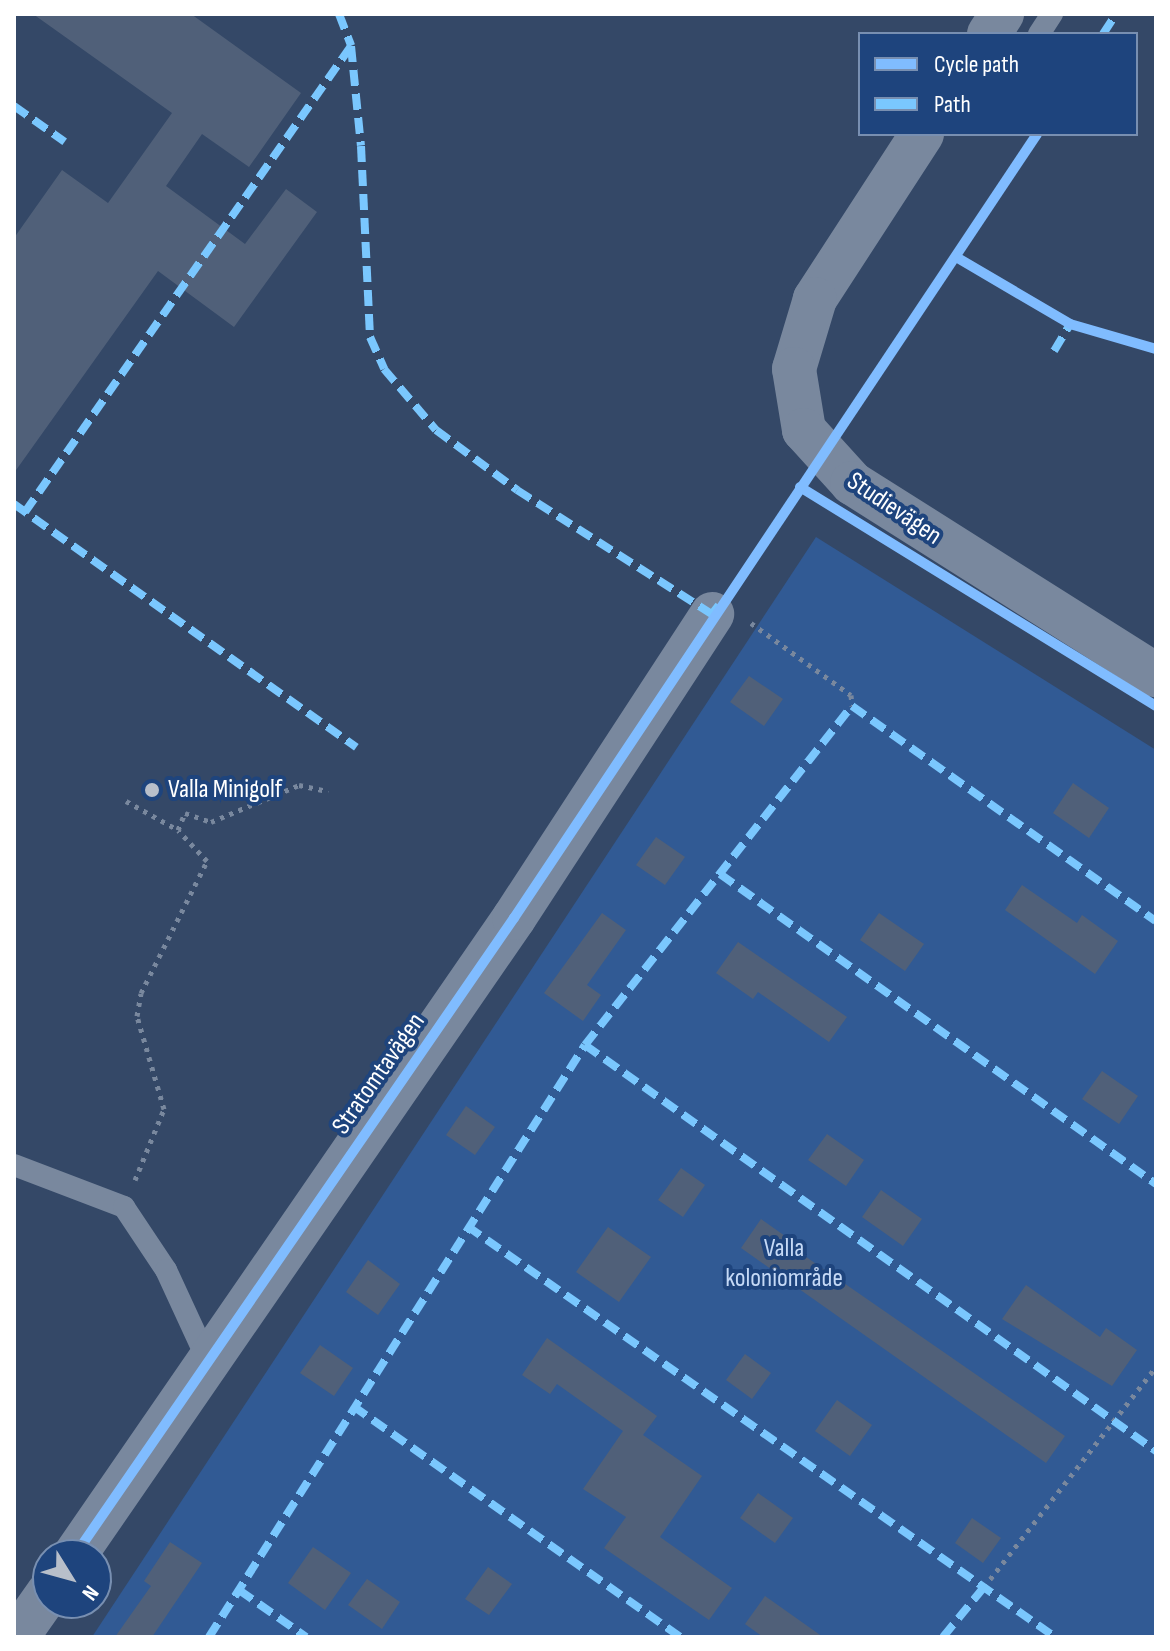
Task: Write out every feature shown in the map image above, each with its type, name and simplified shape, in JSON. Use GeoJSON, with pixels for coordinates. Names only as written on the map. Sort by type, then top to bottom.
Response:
{"type":"FeatureCollection","features":[{"type":"Feature","properties":{"kind":"street"},"geometry":{"type":"LineString","coordinates":[[990,32],[1002,14]]}},
{"type":"Feature","properties":{"kind":"street","name":"Studievägen"},"geometry":{"type":"LineString","coordinates":[[921,136],[815,299],[794,369],[804,430],[852,483],[1156,675]]}},
{"type":"Feature","properties":{"kind":"street","name":"Stratomtavägen"},"geometry":{"type":"LineString","coordinates":[[86,1539],[514,918],[712,614]]}},
{"type":"Feature","properties":{"kind":"street"},"geometry":{"type":"LineString","coordinates":[[17,1637],[32,1616]]}},
{"type":"Feature","properties":{"kind":"lane"},"geometry":{"type":"LineString","coordinates":[[1040,32],[1052,14]]}},
{"type":"Feature","properties":{"kind":"lane"},"geometry":{"type":"LineString","coordinates":[[14,1165],[124,1207],[166,1270],[208,1361]]}},
{"type":"Feature","properties":{"kind":"path"},"geometry":{"type":"LineString","coordinates":[[712,614],[758,626],[851,695],[852,706]]}},
{"type":"Feature","properties":{"kind":"path"},"geometry":{"type":"LineString","coordinates":[[178,830],[185,813],[211,822],[299,785],[328,791]]}},
{"type":"Feature","properties":{"kind":"path"},"geometry":{"type":"LineString","coordinates":[[124,1207],[164,1109],[137,1016],[141,993],[207,861],[178,830],[126,801]]}},
{"type":"Feature","properties":{"kind":"path"},"geometry":{"type":"LineString","coordinates":[[984,1587],[1156,1367]]}},
{"type":"Feature","properties":{"kind":"green space","name":"Valla koloniområde"},"geometry":{"type":"Polygon","coordinates":[[[816,537],[1156,750],[1156,1637],[92,1637],[104,1619],[112,1619],[112,1607],[816,537]]]}},
{"type":"Feature","properties":{"kind":"building"},"geometry":{"type":"Polygon","coordinates":[[[33,14],[191,14],[301,93],[249,167],[202,134],[166,186],[245,244],[286,189],[317,212],[234,327],[158,271],[14,473],[14,238],[62,170],[108,203],[172,113],[33,14]]]}},
{"type":"Feature","properties":{"kind":"building"},"geometry":{"type":"Polygon","coordinates":[[[749,676],[783,699],[764,726],[730,702],[749,676]]]}},
{"type":"Feature","properties":{"kind":"building"},"geometry":{"type":"Polygon","coordinates":[[[1073,783],[1109,808],[1089,838],[1053,813],[1073,783]]]}},
{"type":"Feature","properties":{"kind":"building"},"geometry":{"type":"Polygon","coordinates":[[[656,837],[685,857],[665,885],[636,865],[656,837]]]}},
{"type":"Feature","properties":{"kind":"building"},"geometry":{"type":"Polygon","coordinates":[[[1022,885],[1077,923],[1082,915],[1118,941],[1095,974],[1005,910],[1022,885]]]}},
{"type":"Feature","properties":{"kind":"building"},"geometry":{"type":"Polygon","coordinates":[[[602,913],[626,930],[587,985],[601,995],[583,1021],[544,993],[602,913]]]}},
{"type":"Feature","properties":{"kind":"building"},"geometry":{"type":"Polygon","coordinates":[[[879,913],[924,944],[905,971],[860,940],[879,913]]]}},
{"type":"Feature","properties":{"kind":"building"},"geometry":{"type":"Polygon","coordinates":[[[738,942],[847,1017],[829,1042],[758,992],[753,999],[716,973],[738,942]]]}},
{"type":"Feature","properties":{"kind":"building"},"geometry":{"type":"Polygon","coordinates":[[[1102,1071],[1138,1096],[1119,1124],[1082,1099],[1102,1071]]]}},
{"type":"Feature","properties":{"kind":"building"},"geometry":{"type":"Polygon","coordinates":[[[466,1106],[495,1127],[475,1155],[446,1135],[466,1106]]]}},
{"type":"Feature","properties":{"kind":"building"},"geometry":{"type":"Polygon","coordinates":[[[827,1134],[864,1160],[846,1186],[808,1160],[827,1134]]]}},
{"type":"Feature","properties":{"kind":"building"},"geometry":{"type":"Polygon","coordinates":[[[681,1168],[705,1185],[683,1217],[658,1200],[681,1168]]]}},
{"type":"Feature","properties":{"kind":"building"},"geometry":{"type":"Polygon","coordinates":[[[881,1190],[922,1219],[903,1246],[862,1217],[881,1190]]]}},
{"type":"Feature","properties":{"kind":"building"},"geometry":{"type":"Polygon","coordinates":[[[761,1219],[802,1248],[799,1252],[1065,1436],[1046,1463],[741,1248],[761,1219]]]}},
{"type":"Feature","properties":{"kind":"building"},"geometry":{"type":"Polygon","coordinates":[[[608,1227],[651,1257],[619,1302],[576,1272],[608,1227]]]}},
{"type":"Feature","properties":{"kind":"building"},"geometry":{"type":"Polygon","coordinates":[[[368,1260],[400,1284],[378,1315],[346,1292],[368,1260]]]}},
{"type":"Feature","properties":{"kind":"building"},"geometry":{"type":"Polygon","coordinates":[[[1026,1285],[1100,1337],[1106,1328],[1137,1350],[1112,1386],[1002,1319],[1026,1285]]]}},
{"type":"Feature","properties":{"kind":"building"},"geometry":{"type":"Polygon","coordinates":[[[547,1338],[657,1416],[643,1435],[702,1476],[660,1537],[732,1588],[709,1620],[604,1548],[626,1517],[583,1489],[623,1431],[557,1384],[550,1394],[522,1375],[547,1338]]]}},
{"type":"Feature","properties":{"kind":"building"},"geometry":{"type":"Polygon","coordinates":[[[320,1345],[353,1368],[334,1396],[300,1373],[320,1345]]]}},
{"type":"Feature","properties":{"kind":"building"},"geometry":{"type":"Polygon","coordinates":[[[745,1354],[771,1373],[752,1399],[726,1380],[745,1354]]]}},
{"type":"Feature","properties":{"kind":"building"},"geometry":{"type":"Polygon","coordinates":[[[837,1400],[872,1425],[850,1456],[815,1431],[837,1400]]]}},
{"type":"Feature","properties":{"kind":"building"},"geometry":{"type":"Polygon","coordinates":[[[758,1493],[793,1518],[775,1543],[740,1518],[758,1493]]]}},
{"type":"Feature","properties":{"kind":"building"},"geometry":{"type":"Polygon","coordinates":[[[972,1518],[1001,1538],[983,1563],[955,1543],[972,1518]]]}},
{"type":"Feature","properties":{"kind":"building"},"geometry":{"type":"Polygon","coordinates":[[[170,1542],[202,1563],[152,1637],[115,1637],[151,1586],[144,1581],[170,1542]]]}},
{"type":"Feature","properties":{"kind":"building"},"geometry":{"type":"Polygon","coordinates":[[[313,1547],[351,1573],[325,1610],[288,1583],[313,1547]]]}},
{"type":"Feature","properties":{"kind":"building"},"geometry":{"type":"Polygon","coordinates":[[[488,1567],[512,1584],[489,1615],[465,1599],[488,1567]]]}},
{"type":"Feature","properties":{"kind":"building"},"geometry":{"type":"Polygon","coordinates":[[[367,1579],[400,1602],[382,1629],[348,1605],[367,1579]]]}},
{"type":"Feature","properties":{"kind":"building"},"geometry":{"type":"Polygon","coordinates":[[[765,1596],[823,1637],[763,1637],[745,1624],[765,1596]]]}},
{"type":"Feature","properties":{"kind":"marked path"},"geometry":{"type":"LineString","coordinates":[[339,14],[351,46],[361,146],[370,337],[384,369],[436,430],[517,490],[712,614],[719,605]]}},
{"type":"Feature","properties":{"kind":"marked path"},"geometry":{"type":"LineString","coordinates":[[1104,32],[1116,14]]}},
{"type":"Feature","properties":{"kind":"marked path"},"geometry":{"type":"LineString","coordinates":[[25,512],[351,46]]}},
{"type":"Feature","properties":{"kind":"marked path"},"geometry":{"type":"LineString","coordinates":[[14,106],[65,142]]}},
{"type":"Feature","properties":{"kind":"marked path"},"geometry":{"type":"LineString","coordinates":[[1054,351],[1070,324]]}},
{"type":"Feature","properties":{"kind":"marked path"},"geometry":{"type":"LineString","coordinates":[[14,504],[356,747]]}},
{"type":"Feature","properties":{"kind":"marked path"},"geometry":{"type":"LineString","coordinates":[[209,1637],[585,1045],[852,706],[1156,921]]}},
{"type":"Feature","properties":{"kind":"marked path"},"geometry":{"type":"LineString","coordinates":[[720,874],[1156,1184]]}},
{"type":"Feature","properties":{"kind":"marked path"},"geometry":{"type":"LineString","coordinates":[[585,1045],[1156,1451]]}},
{"type":"Feature","properties":{"kind":"marked path"},"geometry":{"type":"LineString","coordinates":[[467,1226],[1055,1637]]}},
{"type":"Feature","properties":{"kind":"marked path"},"geometry":{"type":"LineString","coordinates":[[353,1406],[681,1637]]}},
{"type":"Feature","properties":{"kind":"marked path"},"geometry":{"type":"LineString","coordinates":[[943,1637],[984,1587]]}},
{"type":"Feature","properties":{"kind":"marked path"},"geometry":{"type":"LineString","coordinates":[[239,1590],[306,1637]]}},
{"type":"Feature","properties":{"kind":"cycle path"},"geometry":{"type":"LineString","coordinates":[[86,1539],[514,918],[1036,136]]}},
{"type":"Feature","properties":{"kind":"cycle path"},"geometry":{"type":"LineString","coordinates":[[956,257],[1070,324],[1156,349]]}},
{"type":"Feature","properties":{"kind":"cycle path"},"geometry":{"type":"LineString","coordinates":[[800,487],[1156,706]]}},
{"type":"Feature","properties":{"kind":"place","name":"Valla Minigolf"},"geometry":{"type":"Point","coordinates":[152,790]}}]}
